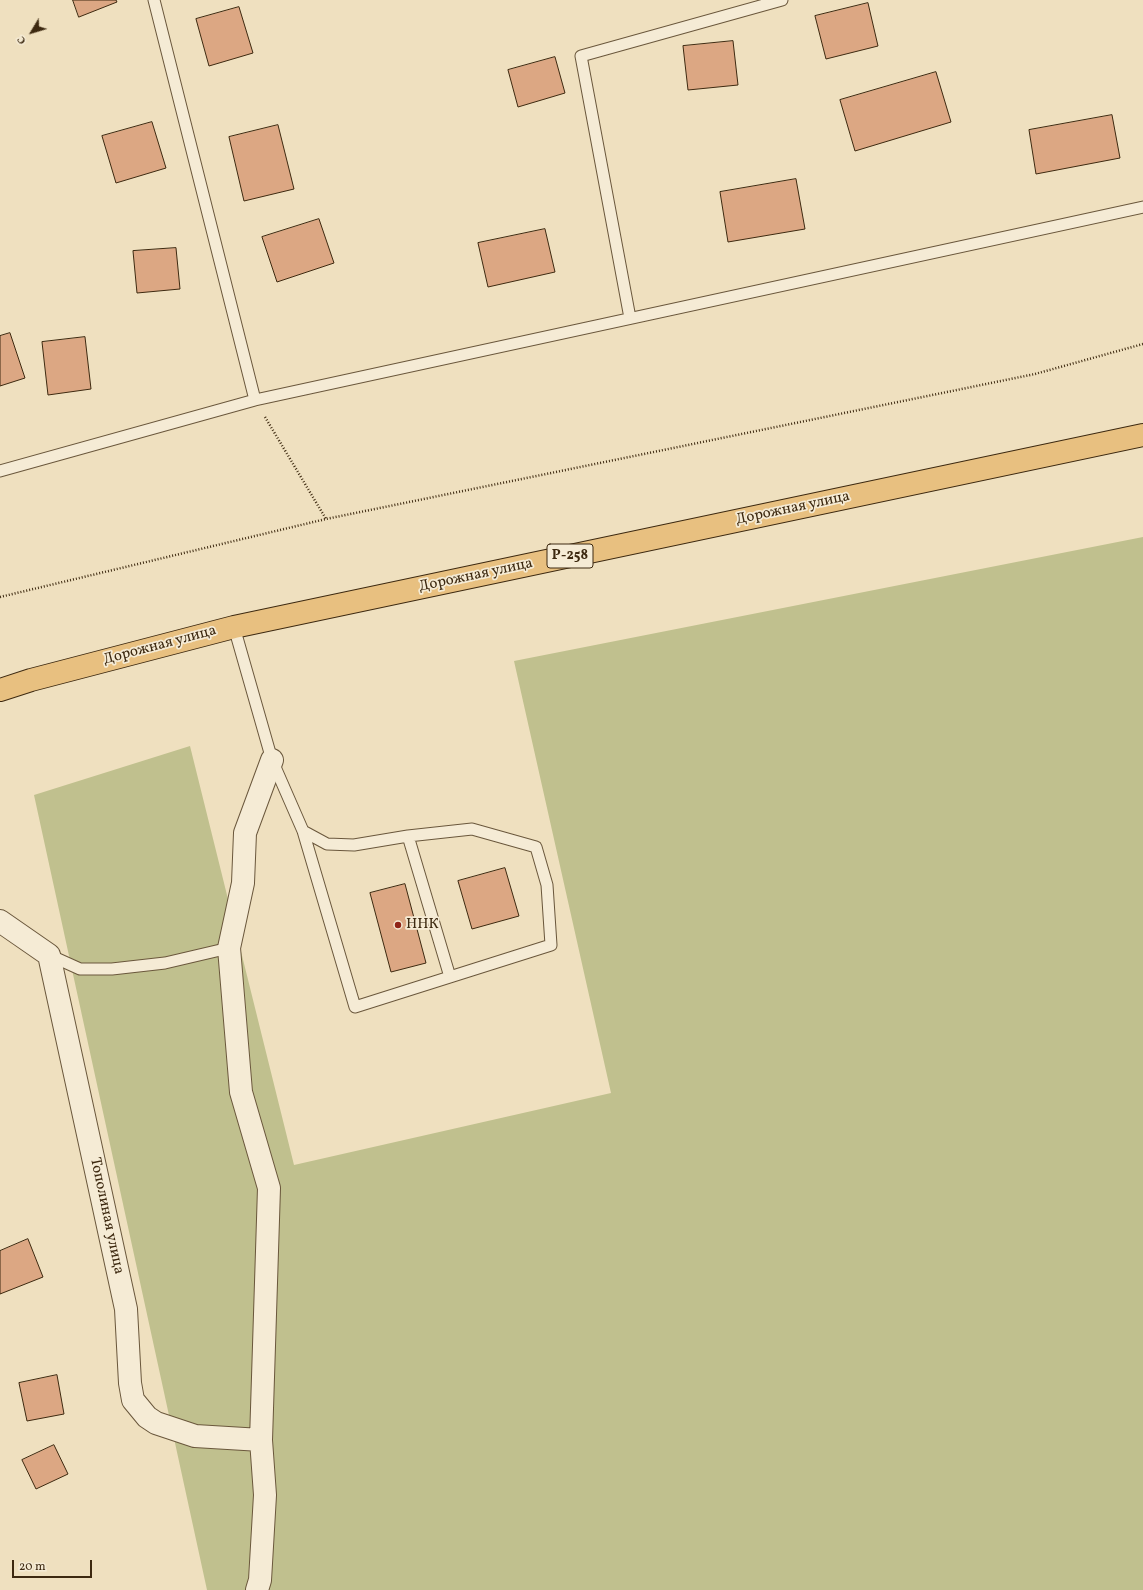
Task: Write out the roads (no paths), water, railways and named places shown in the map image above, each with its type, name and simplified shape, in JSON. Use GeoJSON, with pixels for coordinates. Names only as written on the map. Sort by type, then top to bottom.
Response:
{"type":"FeatureCollection","features":[{"type":"Feature","properties":{"kind":"highway","name":"Дорожная улица"},"geometry":{"type":"LineString","coordinates":[[0,690],[31,680],[234,627],[1143,435]]}},
{"type":"Feature","properties":{"kind":"street"},"geometry":{"type":"LineString","coordinates":[[257,1590],[260,1580],[265,1495],[261,1440],[269,1188],[242,1092],[229,948],[243,884],[245,833],[272,760]]}},
{"type":"Feature","properties":{"kind":"street"},"geometry":{"type":"LineString","coordinates":[[0,922],[49,955]]}},
{"type":"Feature","properties":{"kind":"street","name":"Тополиная улица"},"geometry":{"type":"LineString","coordinates":[[49,955],[126,1309],[130,1383],[133,1400],[147,1417],[156,1423],[195,1436],[261,1440]]}},
{"type":"Feature","properties":{"kind":"lane"},"geometry":{"type":"LineString","coordinates":[[154,0],[255,400]]}},
{"type":"Feature","properties":{"kind":"lane"},"geometry":{"type":"LineString","coordinates":[[630,318],[581,56],[782,0]]}},
{"type":"Feature","properties":{"kind":"lane"},"geometry":{"type":"LineString","coordinates":[[0,471],[255,400],[1143,207]]}},
{"type":"Feature","properties":{"kind":"lane"},"geometry":{"type":"LineString","coordinates":[[234,627],[272,760],[303,832],[355,1007],[551,945],[547,885],[536,847],[472,829],[408,836],[354,845],[327,844],[303,832]]}},
{"type":"Feature","properties":{"kind":"lane"},"geometry":{"type":"LineString","coordinates":[[408,836],[450,977]]}},
{"type":"Feature","properties":{"kind":"lane"},"geometry":{"type":"LineString","coordinates":[[49,955],[80,969],[112,969],[165,963],[229,948]]}},
{"type":"Feature","properties":{"kind":"place","name":"ННК"},"geometry":{"type":"Point","coordinates":[398,925]}}]}
